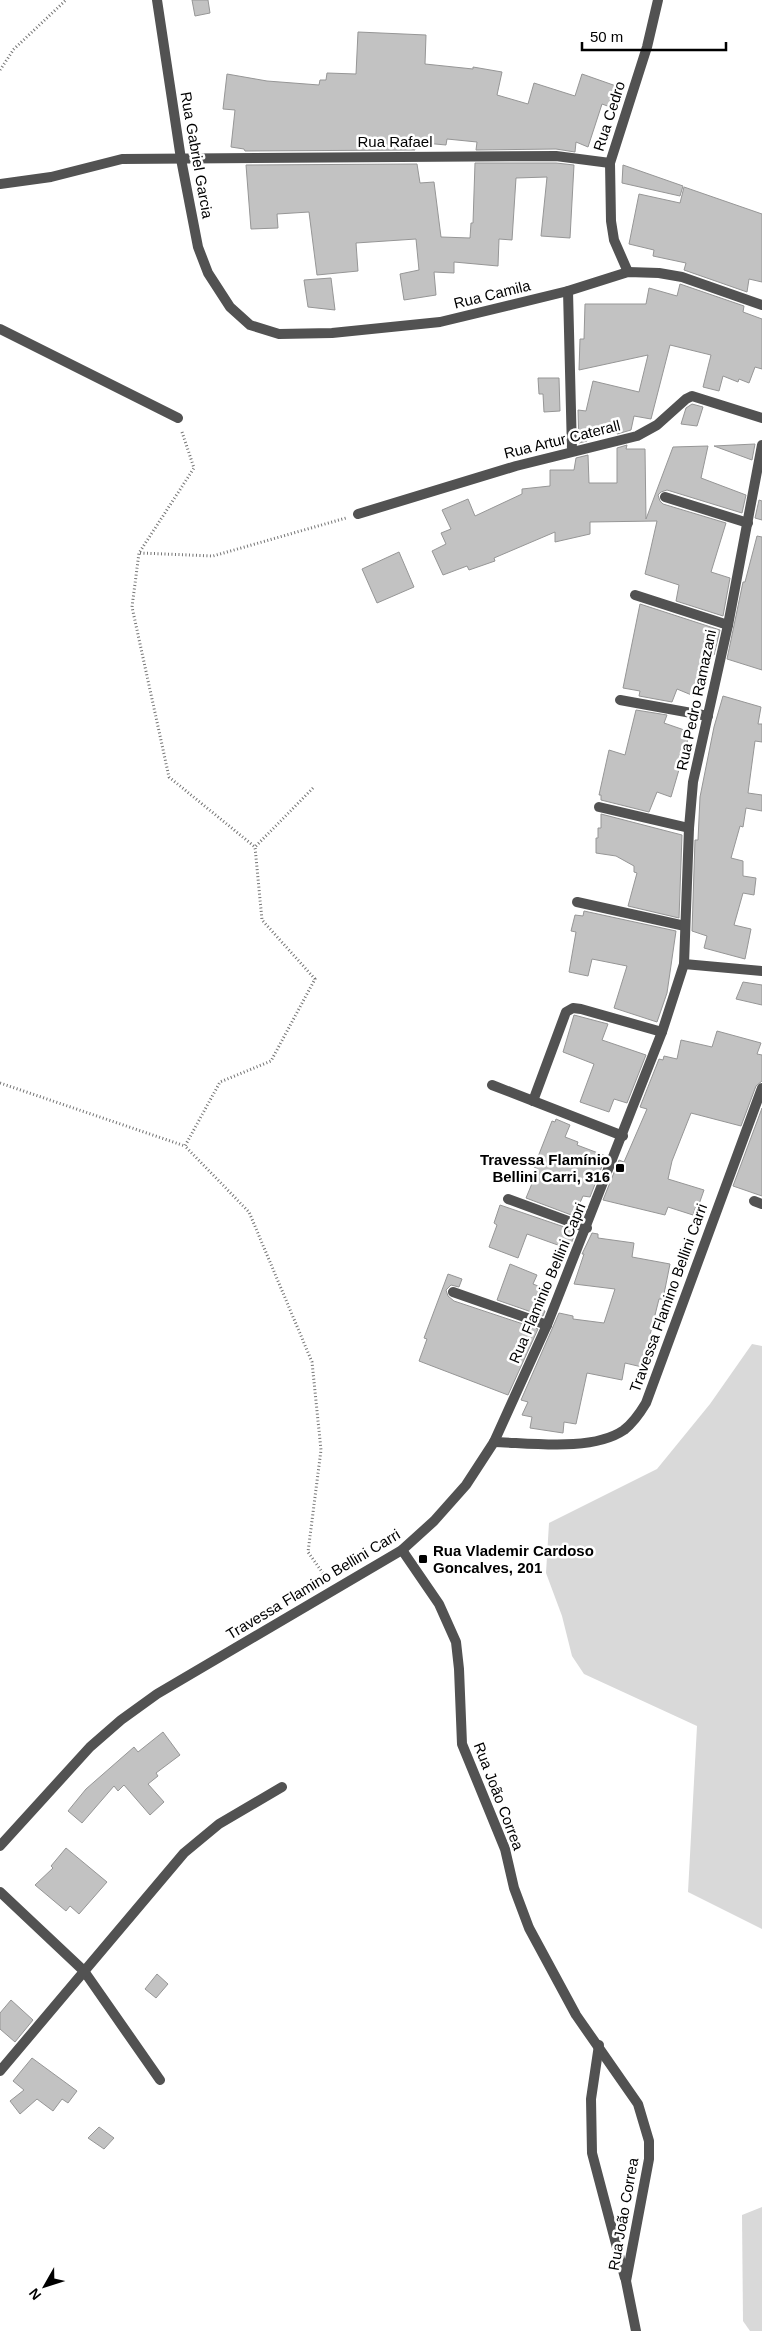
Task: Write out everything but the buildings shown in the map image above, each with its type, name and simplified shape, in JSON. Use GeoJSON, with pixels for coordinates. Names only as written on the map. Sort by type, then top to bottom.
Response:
{"type":"FeatureCollection","features":[{"type":"Feature","properties":{"kind":"street","name":"Rua Gabriel Garcia"},"geometry":{"type":"LineString","coordinates":[[157,0],[181,159],[198,247],[208,273],[230,307]]}},
{"type":"Feature","properties":{"kind":"street","name":"Rua Cedro"},"geometry":{"type":"LineString","coordinates":[[628,272],[614,240],[610,221],[610,163],[647,47],[658,0]]}},
{"type":"Feature","properties":{"kind":"street","name":"Rua Rafael"},"geometry":{"type":"LineString","coordinates":[[0,184],[51,177],[122,159],[556,156],[610,163]]}},
{"type":"Feature","properties":{"kind":"street","name":"Rua Camila"},"geometry":{"type":"LineString","coordinates":[[230,307],[250,325],[280,334],[332,333],[440,322],[568,291],[628,272],[659,273],[682,277],[762,304]]}},
{"type":"Feature","properties":{"kind":"street"},"geometry":{"type":"LineString","coordinates":[[568,291],[572,451]]}},
{"type":"Feature","properties":{"kind":"street"},"geometry":{"type":"LineString","coordinates":[[0,329],[178,418]]}},
{"type":"Feature","properties":{"kind":"street","name":"Rua Artur Caterall"},"geometry":{"type":"LineString","coordinates":[[358,514],[437,489],[572,451],[637,436],[648,430],[692,396],[762,418]]}},
{"type":"Feature","properties":{"kind":"street","name":"Rua Pedro Ramazani"},"geometry":{"type":"LineString","coordinates":[[684,964],[689,828],[694,782],[760,472],[762,445]]}},
{"type":"Feature","properties":{"kind":"street"},"geometry":{"type":"LineString","coordinates":[[665,497],[748,523]]}},
{"type":"Feature","properties":{"kind":"street"},"geometry":{"type":"LineString","coordinates":[[636,595],[728,624]]}},
{"type":"Feature","properties":{"kind":"street"},"geometry":{"type":"LineString","coordinates":[[620,700],[708,716]]}},
{"type":"Feature","properties":{"kind":"street"},"geometry":{"type":"LineString","coordinates":[[598,807],[689,828]]}},
{"type":"Feature","properties":{"kind":"street"},"geometry":{"type":"LineString","coordinates":[[577,902],[685,926]]}},
{"type":"Feature","properties":{"kind":"street"},"geometry":{"type":"LineString","coordinates":[[684,964],[762,971]]}},
{"type":"Feature","properties":{"kind":"street","name":"Rua Flaminio Bellini Capri"},"geometry":{"type":"LineString","coordinates":[[494,1442],[547,1325],[623,1136],[662,1032],[684,964]]}},
{"type":"Feature","properties":{"kind":"street"},"geometry":{"type":"LineString","coordinates":[[533,1101],[566,1012],[573,1008],[662,1032]]}},
{"type":"Feature","properties":{"kind":"street"},"geometry":{"type":"LineString","coordinates":[[492,1085],[623,1136]]}},
{"type":"Feature","properties":{"kind":"street","name":"Travessa Flamino Bellini Carri"},"geometry":{"type":"LineString","coordinates":[[0,1846],[90,1747],[121,1720],[157,1694],[402,1550],[434,1521],[466,1485],[494,1442],[584,1444],[607,1438],[623,1430],[637,1417],[646,1403],[762,1088]]}},
{"type":"Feature","properties":{"kind":"street"},"geometry":{"type":"LineString","coordinates":[[508,1199],[586,1228]]}},
{"type":"Feature","properties":{"kind":"street"},"geometry":{"type":"LineString","coordinates":[[453,1292],[547,1325]]}},
{"type":"Feature","properties":{"kind":"street","name":"Rua João Correa"},"geometry":{"type":"LineString","coordinates":[[402,1550],[439,1604],[456,1642],[462,1744],[468,1764],[505,1849],[514,1888],[529,1928],[576,2015],[599,2045],[638,2104],[645,2122],[650,2159],[626,2281]]}},
{"type":"Feature","properties":{"kind":"street"},"geometry":{"type":"LineString","coordinates":[[0,2071],[184,1853],[219,1824],[282,1787]]}},
{"type":"Feature","properties":{"kind":"street"},"geometry":{"type":"LineString","coordinates":[[0,1892],[84,1970],[160,2080]]}},
{"type":"Feature","properties":{"kind":"street","name":"Rua João Correa"},"geometry":{"type":"LineString","coordinates":[[599,2045],[591,2100],[592,2153],[626,2281],[627,2294],[636,2331]]}},
{"type":"Feature","properties":{"kind":"path"},"geometry":{"type":"LineString","coordinates":[[0,70],[14,49],[66,0]]}},
{"type":"Feature","properties":{"kind":"path"},"geometry":{"type":"LineString","coordinates":[[178,418],[194,468],[139,553],[132,607],[169,777],[255,847],[262,920],[315,979],[271,1061],[220,1082],[185,1146]]}},
{"type":"Feature","properties":{"kind":"path"},"geometry":{"type":"LineString","coordinates":[[139,553],[213,556],[358,514]]}},
{"type":"Feature","properties":{"kind":"path"},"geometry":{"type":"LineString","coordinates":[[255,847],[313,788]]}},
{"type":"Feature","properties":{"kind":"path"},"geometry":{"type":"LineString","coordinates":[[0,1083],[185,1146],[249,1212],[312,1362],[321,1450],[308,1552],[334,1590]]}},
{"type":"Feature","properties":{"kind":"shaded area"},"geometry":{"type":"Polygon","coordinates":[[[752,1344],[762,1346],[762,1929],[688,1892],[697,1726],[584,1674],[572,1656],[562,1616],[546,1573],[549,1523],[657,1469],[710,1404],[752,1344]]]}},
{"type":"Feature","properties":{"kind":"shaded area"},"geometry":{"type":"Polygon","coordinates":[[[762,2207],[762,2331],[750,2331],[743,2321],[742,2215],[762,2207]]]}},
{"type":"Feature","properties":{"kind":"place","name":"Travessa Flamínio Bellini Carri, 316"},"geometry":{"type":"Point","coordinates":[620,1168]}},
{"type":"Feature","properties":{"kind":"place","name":"Rua Vlademir Cardoso Goncalves, 201"},"geometry":{"type":"Point","coordinates":[423,1559]}}]}
